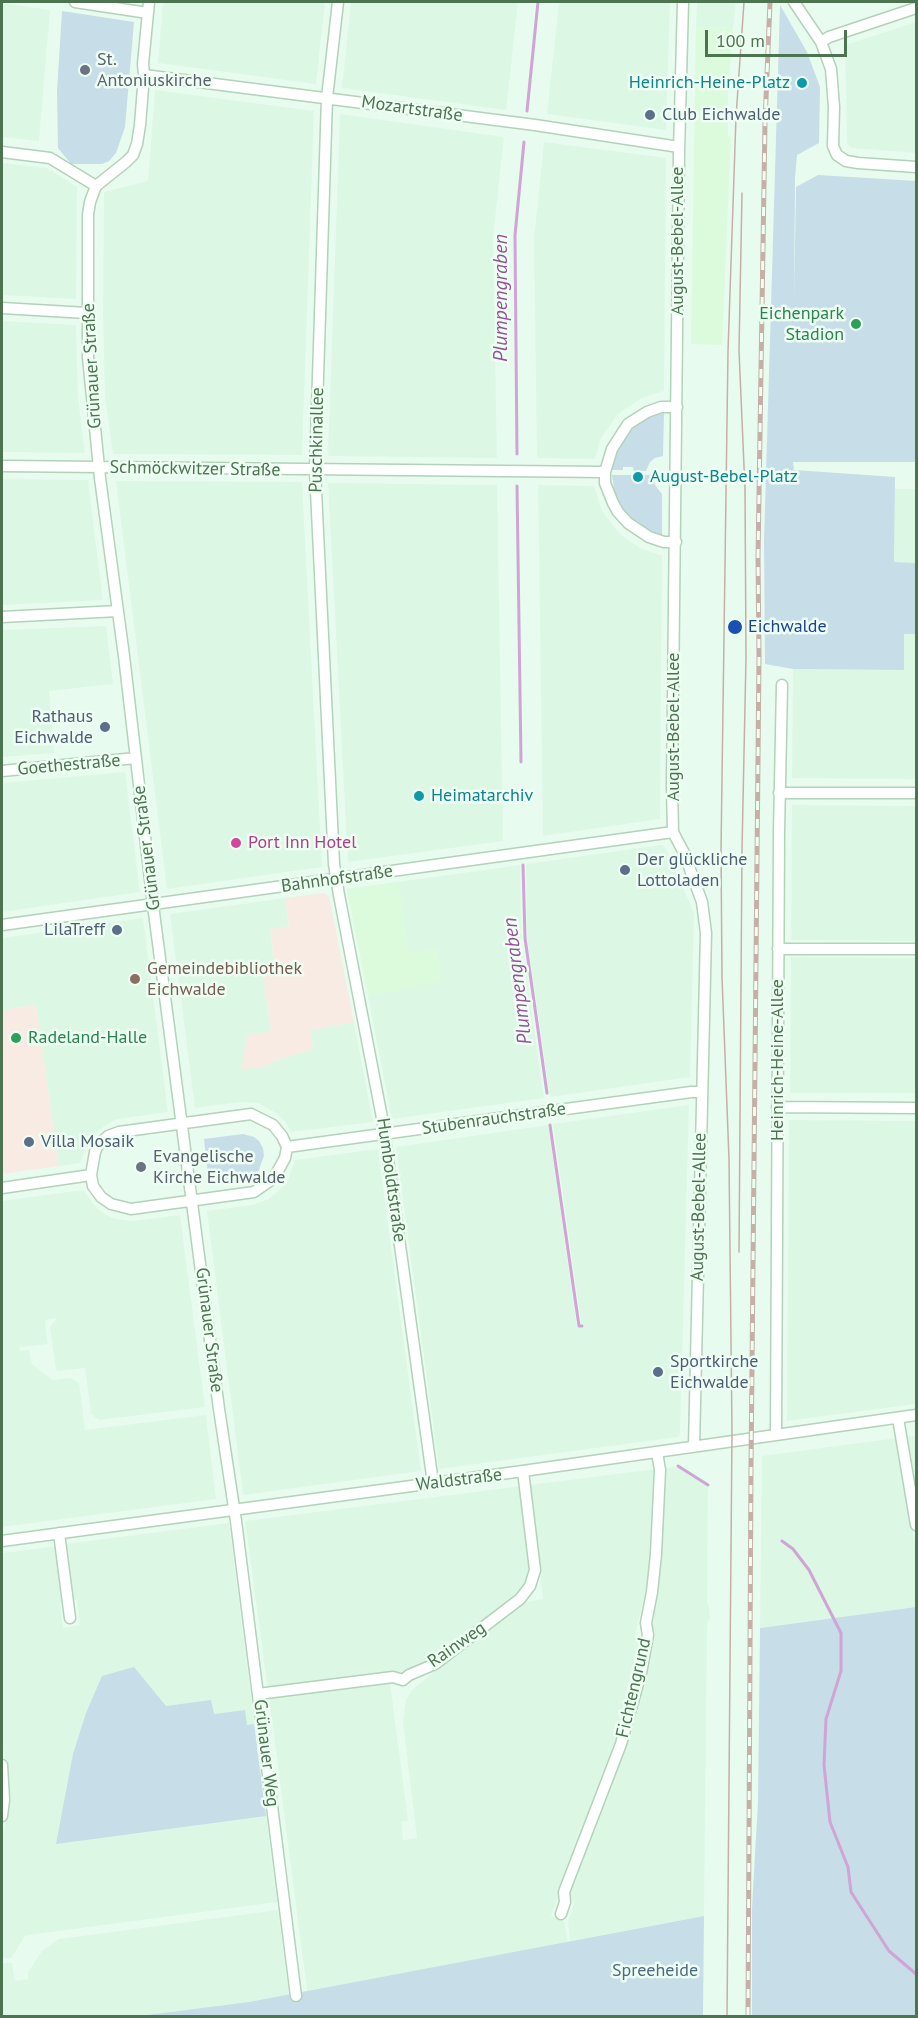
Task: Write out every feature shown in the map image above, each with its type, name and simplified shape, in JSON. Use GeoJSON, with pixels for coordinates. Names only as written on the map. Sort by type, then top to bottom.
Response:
{"type":"FeatureCollection","features":[{"type":"Feature","properties":{"kind":"street"},"geometry":{"type":"LineString","coordinates":[[2,152],[51,158],[96,186],[133,155],[139,135],[148,7],[75,2]]}},
{"type":"Feature","properties":{"kind":"street","name":"Puschkinallee"},"geometry":{"type":"LineString","coordinates":[[336,879],[315,470],[327,98],[338,2]]}},
{"type":"Feature","properties":{"kind":"street","name":"August-Bebel-Allee"},"geometry":{"type":"LineString","coordinates":[[683,2],[679,147],[673,832],[684,853],[702,902],[706,937],[694,1446]]}},
{"type":"Feature","properties":{"kind":"street"},"geometry":{"type":"LineString","coordinates":[[794,2],[821,42],[831,69],[833,146],[837,155],[846,161],[916,167]]}},
{"type":"Feature","properties":{"kind":"street"},"geometry":{"type":"LineString","coordinates":[[821,42],[829,37],[916,8]]}},
{"type":"Feature","properties":{"kind":"street","name":"Mozartstraße"},"geometry":{"type":"LineString","coordinates":[[144,75],[535,125],[679,147]]}},
{"type":"Feature","properties":{"kind":"street","name":"Grünauer Straße"},"geometry":{"type":"LineString","coordinates":[[96,186],[88,215],[87,313],[88,357],[99,467],[153,905],[233,1510]]}},
{"type":"Feature","properties":{"kind":"street"},"geometry":{"type":"LineString","coordinates":[[2,308],[87,313]]}},
{"type":"Feature","properties":{"kind":"street"},"geometry":{"type":"LineString","coordinates":[[675,542],[664,542],[649,537],[628,524],[613,503],[605,472],[612,449],[628,424],[661,407],[676,407]]}},
{"type":"Feature","properties":{"kind":"street","name":"Schmöckwitzer Straße"},"geometry":{"type":"LineString","coordinates":[[2,466],[605,472]]}},
{"type":"Feature","properties":{"kind":"street"},"geometry":{"type":"LineString","coordinates":[[2,617],[118,611]]}},
{"type":"Feature","properties":{"kind":"street","name":"Heinrich-Heine-Allee"},"geometry":{"type":"LineString","coordinates":[[776,1435],[779,793],[782,685]]}},
{"type":"Feature","properties":{"kind":"street","name":"Goethestraße"},"geometry":{"type":"LineString","coordinates":[[2,771],[136,758]]}},
{"type":"Feature","properties":{"kind":"street"},"geometry":{"type":"LineString","coordinates":[[779,793],[916,793]]}},
{"type":"Feature","properties":{"kind":"street","name":"Bahnhofstraße"},"geometry":{"type":"LineString","coordinates":[[2,925],[673,832]]}},
{"type":"Feature","properties":{"kind":"street","name":"Humboldtstraße"},"geometry":{"type":"LineString","coordinates":[[336,879],[385,1135],[433,1483]]}},
{"type":"Feature","properties":{"kind":"street"},"geometry":{"type":"LineString","coordinates":[[778,949],[916,949]]}},
{"type":"Feature","properties":{"kind":"street","name":"Stubenrauchstraße"},"geometry":{"type":"LineString","coordinates":[[286,1148],[702,1092]]}},
{"type":"Feature","properties":{"kind":"street"},"geometry":{"type":"LineString","coordinates":[[777,1107],[916,1108]]}},
{"type":"Feature","properties":{"kind":"street"},"geometry":{"type":"LineString","coordinates":[[251,1114],[273,1125],[282,1136],[286,1148],[280,1169],[267,1184],[254,1192],[193,1201],[131,1209],[120,1208],[101,1197],[93,1185],[91,1175],[98,1145],[108,1136],[119,1132],[182,1123],[251,1114]]}},
{"type":"Feature","properties":{"kind":"street"},"geometry":{"type":"LineString","coordinates":[[2,1188],[91,1175]]}},
{"type":"Feature","properties":{"kind":"street","name":"Waldstraße"},"geometry":{"type":"LineString","coordinates":[[2,1540],[523,1472],[916,1415]]}},
{"type":"Feature","properties":{"kind":"street"},"geometry":{"type":"LineString","coordinates":[[898,1418],[916,1525]]}},
{"type":"Feature","properties":{"kind":"street","name":"Fichtengrund"},"geometry":{"type":"LineString","coordinates":[[561,1914],[566,1902],[564,1892],[621,1744],[641,1673],[648,1635],[646,1623],[656,1554],[660,1470],[657,1452]]}},
{"type":"Feature","properties":{"kind":"street","name":"Rainweg"},"geometry":{"type":"LineString","coordinates":[[258,1694],[393,1677],[403,1680],[435,1664],[520,1599],[530,1586],[535,1570],[523,1472]]}},
{"type":"Feature","properties":{"kind":"street","name":"Grünauer Weg"},"geometry":{"type":"LineString","coordinates":[[233,1510],[296,1996]]}},
{"type":"Feature","properties":{"kind":"street"},"geometry":{"type":"LineString","coordinates":[[59,1533],[70,1618]]}},
{"type":"Feature","properties":{"kind":"street"},"geometry":{"type":"LineString","coordinates":[[2,1765],[4,1800],[2,1816]]}},
{"type":"Feature","properties":{"kind":"shaded area"},"geometry":{"type":"Polygon","coordinates":[[[163,2],[325,2],[316,84],[158,63],[163,2]]]}},
{"type":"Feature","properties":{"kind":"shaded area"},"geometry":{"type":"Polygon","coordinates":[[[351,2],[518,2],[506,110],[342,88],[351,2]]]}},
{"type":"Feature","properties":{"kind":"shaded area"},"geometry":{"type":"Polygon","coordinates":[[[559,2],[670,2],[666,130],[547,114],[559,2]]]}},
{"type":"Feature","properties":{"kind":"shaded area"},"geometry":{"type":"Polygon","coordinates":[[[697,2],[736,2],[733,28],[696,27],[697,2]]]}},
{"type":"Feature","properties":{"kind":"shaded area"},"geometry":{"type":"Polygon","coordinates":[[[2,3],[50,10],[39,141],[2,137],[2,3]]]}},
{"type":"Feature","properties":{"kind":"shaded area"},"geometry":{"type":"Polygon","coordinates":[[[916,22],[916,153],[851,148],[847,144],[845,45],[916,22]]]}},
{"type":"Feature","properties":{"kind":"shaded area"},"geometry":{"type":"Polygon","coordinates":[[[696,27],[733,28],[728,95],[728,136],[731,137],[722,345],[691,344],[696,27]]]}},
{"type":"Feature","properties":{"kind":"shaded area"},"geometry":{"type":"Polygon","coordinates":[[[155,90],[314,111],[302,455],[113,454],[105,395],[104,192],[148,181],[155,90]]]}},
{"type":"Feature","properties":{"kind":"shaded area"},"geometry":{"type":"Polygon","coordinates":[[[340,114],[504,137],[493,238],[497,458],[328,456],[340,114]]]}},
{"type":"Feature","properties":{"kind":"shaded area"},"geometry":{"type":"Polygon","coordinates":[[[544,142],[666,158],[664,391],[642,398],[618,414],[601,438],[595,459],[537,458],[534,239],[544,142]]]}},
{"type":"Feature","properties":{"kind":"shaded area"},"geometry":{"type":"Polygon","coordinates":[[[2,163],[47,168],[77,187],[76,299],[2,295],[2,163]]]}},
{"type":"Feature","properties":{"kind":"shaded area"},"geometry":{"type":"Polygon","coordinates":[[[2,321],[76,325],[78,397],[85,453],[2,452],[2,321]]]}},
{"type":"Feature","properties":{"kind":"shaded area"},"geometry":{"type":"Polygon","coordinates":[[[2,479],[88,480],[103,600],[2,605],[2,479]]]}},
{"type":"Feature","properties":{"kind":"shaded area"},"geometry":{"type":"Polygon","coordinates":[[[116,481],[302,482],[322,867],[167,889],[116,481]]]}},
{"type":"Feature","properties":{"kind":"shaded area"},"geometry":{"type":"Polygon","coordinates":[[[328,483],[497,485],[503,841],[348,862],[328,483]]]}},
{"type":"Feature","properties":{"kind":"shaded area"},"geometry":{"type":"Polygon","coordinates":[[[538,485],[594,486],[602,511],[620,534],[640,548],[662,556],[660,819],[543,836],[538,485]]]}},
{"type":"Feature","properties":{"kind":"shaded area"},"geometry":{"type":"Polygon","coordinates":[[[895,489],[916,489],[916,563],[894,562],[895,489]]]}},
{"type":"Feature","properties":{"kind":"shaded area"},"geometry":{"type":"Polygon","coordinates":[[[106,626],[113,684],[49,691],[54,753],[2,757],[2,630],[106,626]]]}},
{"type":"Feature","properties":{"kind":"shaded area"},"geometry":{"type":"Polygon","coordinates":[[[904,633],[916,634],[916,779],[792,778],[793,669],[904,670],[904,633]]]}},
{"type":"Feature","properties":{"kind":"shaded area"},"geometry":{"type":"Polygon","coordinates":[[[125,772],[140,892],[2,912],[2,783],[125,772]]]}},
{"type":"Feature","properties":{"kind":"shaded area"},"geometry":{"type":"Polygon","coordinates":[[[792,805],[916,806],[916,941],[791,940],[792,805]]]}},
{"type":"Feature","properties":{"kind":"shaded area"},"geometry":{"type":"Polygon","coordinates":[[[661,845],[665,847],[694,913],[690,1077],[550,1097],[527,937],[526,864],[661,845]]]}},
{"type":"Feature","properties":{"kind":"shaded area"},"geometry":{"type":"Polygon","coordinates":[[[520,865],[521,937],[544,1098],[392,1119],[347,889],[520,865]]]}},
{"type":"Feature","properties":{"kind":"shaded area"},"geometry":{"type":"Polygon","coordinates":[[[398,882],[409,953],[437,949],[441,981],[368,996],[347,889],[398,882]]]}},
{"type":"Feature","properties":{"kind":"shaded area"},"geometry":{"type":"Polygon","coordinates":[[[324,893],[329,896],[354,1022],[310,1030],[313,1049],[272,1062],[272,1065],[241,1070],[247,1035],[271,1031],[263,974],[276,971],[270,929],[289,926],[285,898],[324,893]]]}},
{"type":"Feature","properties":{"kind":"shaded area"},"geometry":{"type":"Polygon","coordinates":[[[285,898],[289,927],[270,930],[276,972],[263,974],[271,1032],[247,1035],[272,1065],[272,1062],[313,1049],[310,1030],[354,1022],[373,1122],[291,1132],[276,1113],[258,1103],[240,1102],[195,1108],[170,914],[285,898]]]}},
{"type":"Feature","properties":{"kind":"shaded area"},"geometry":{"type":"Polygon","coordinates":[[[143,918],[168,1112],[111,1122],[89,1140],[80,1163],[59,1166],[36,1005],[2,1010],[2,938],[143,918]]]}},
{"type":"Feature","properties":{"kind":"shaded area"},"geometry":{"type":"Polygon","coordinates":[[[791,957],[916,958],[916,1093],[790,1093],[791,957]]]}},
{"type":"Feature","properties":{"kind":"shaded area"},"geometry":{"type":"Polygon","coordinates":[[[36,1005],[59,1166],[2,1174],[2,1010],[36,1005]]]}},
{"type":"Feature","properties":{"kind":"shaded area"},"geometry":{"type":"Polygon","coordinates":[[[689,1105],[680,1434],[678,1437],[439,1469],[396,1147],[548,1125],[577,1328],[581,1322],[553,1124],[689,1105]]]}},
{"type":"Feature","properties":{"kind":"shaded area"},"geometry":{"type":"Polygon","coordinates":[[[789,1120],[916,1121],[916,1404],[787,1421],[789,1120]]]}},
{"type":"Feature","properties":{"kind":"shaded area"},"geometry":{"type":"Polygon","coordinates":[[[378,1149],[421,1471],[243,1495],[207,1211],[252,1205],[269,1199],[287,1183],[295,1160],[378,1149]]]}},
{"type":"Feature","properties":{"kind":"shaded area"},"geometry":{"type":"Polygon","coordinates":[[[83,1190],[94,1205],[106,1215],[116,1219],[133,1221],[180,1215],[205,1407],[99,1420],[91,1414],[85,1368],[58,1371],[56,1369],[50,1327],[57,1318],[45,1320],[48,1344],[19,1347],[20,1351],[29,1350],[32,1364],[53,1380],[71,1378],[79,1383],[85,1430],[206,1415],[216,1499],[2,1527],[2,1201],[83,1190]]]}},
{"type":"Feature","properties":{"kind":"shaded area"},"geometry":{"type":"Polygon","coordinates":[[[916,1436],[916,1497],[906,1437],[916,1436]]]}},
{"type":"Feature","properties":{"kind":"shaded area"},"geometry":{"type":"Polygon","coordinates":[[[897,1438],[915,1541],[916,1607],[760,1628],[762,1456],[897,1438]]]}},
{"type":"Feature","properties":{"kind":"shaded area"},"geometry":{"type":"Polygon","coordinates":[[[681,1467],[708,1484],[707,1603],[710,1618],[707,1624],[704,1916],[570,1941],[568,1921],[574,1903],[568,1892],[634,1723],[631,1721],[649,1653],[661,1552],[664,1468],[681,1467]]]}},
{"type":"Feature","properties":{"kind":"shaded area"},"geometry":{"type":"Polygon","coordinates":[[[656,1469],[646,1589],[635,1636],[643,1638],[638,1668],[625,1720],[551,1916],[564,1921],[568,1942],[307,1991],[269,1697],[390,1682],[408,1821],[401,1822],[403,1840],[417,1838],[403,1723],[406,1700],[412,1690],[448,1660],[525,1602],[543,1599],[529,1485],[656,1469]]]}},
{"type":"Feature","properties":{"kind":"shaded area"},"geometry":{"type":"Polygon","coordinates":[[[522,1486],[530,1554],[529,1568],[526,1580],[511,1601],[449,1650],[424,1665],[396,1674],[268,1690],[245,1521],[522,1486]]]}},
{"type":"Feature","properties":{"kind":"shaded area"},"geometry":{"type":"Polygon","coordinates":[[[229,1523],[277,1902],[29,1935],[25,1936],[11,1958],[2,1958],[2,1842],[8,1807],[2,1732],[2,1553],[57,1546],[65,1601],[60,1603],[63,1628],[80,1625],[77,1600],[72,1600],[65,1544],[229,1523]]]}},
{"type":"Feature","properties":{"kind":"shaded area"},"geometry":{"type":"Polygon","coordinates":[[[278,1910],[289,1995],[139,2016],[2,2016],[2,1963],[12,1963],[15,1981],[28,1979],[28,1972],[42,1951],[59,1939],[278,1910]]]}},
{"type":"Feature","properties":{"kind":"green space"},"geometry":{"type":"Polygon","coordinates":[[[780,5],[807,52],[820,87],[819,143],[797,155],[795,178],[794,306],[796,187],[818,175],[916,181],[916,462],[793,462],[794,470],[895,477],[894,562],[916,563],[916,634],[904,634],[904,670],[793,669],[765,664],[764,541],[780,5]]]}},
{"type":"Feature","properties":{"kind":"green space"},"geometry":{"type":"Polygon","coordinates":[[[62,11],[134,22],[125,127],[116,153],[109,161],[102,164],[71,164],[58,148],[57,91],[62,11]]]}},
{"type":"Feature","properties":{"kind":"green space"},"geometry":{"type":"Polygon","coordinates":[[[664,413],[663,456],[650,462],[646,471],[634,471],[633,467],[612,470],[615,453],[636,423],[652,415],[664,413]]]}},
{"type":"Feature","properties":{"kind":"green space"},"geometry":{"type":"Polygon","coordinates":[[[612,475],[653,475],[655,485],[662,494],[662,536],[654,534],[631,520],[615,493],[612,475]]]}},
{"type":"Feature","properties":{"kind":"green space"},"geometry":{"type":"Polygon","coordinates":[[[243,1134],[254,1137],[263,1148],[264,1156],[258,1172],[245,1180],[209,1184],[204,1139],[243,1134]]]}},
{"type":"Feature","properties":{"kind":"green space"},"geometry":{"type":"Polygon","coordinates":[[[916,1607],[916,2016],[752,2016],[752,1908],[758,1802],[760,1628],[916,1607]]]}},
{"type":"Feature","properties":{"kind":"green space"},"geometry":{"type":"Polygon","coordinates":[[[134,1667],[166,1706],[211,1700],[214,1714],[245,1710],[247,1725],[254,1724],[266,1816],[56,1844],[73,1754],[86,1713],[102,1676],[134,1667]]]}},
{"type":"Feature","properties":{"kind":"green space","name":"Spreeheide"},"geometry":{"type":"Polygon","coordinates":[[[704,1916],[703,2016],[139,2016],[249,2002],[704,1916]]]}},
{"type":"Feature","properties":{"kind":"waterway","name":"Plumpengraben"},"geometry":{"type":"LineString","coordinates":[[527,111],[538,2]]}},
{"type":"Feature","properties":{"kind":"waterway","name":"Plumpengraben"},"geometry":{"type":"LineString","coordinates":[[517,454],[515,235],[524,142]]}},
{"type":"Feature","properties":{"kind":"waterway","name":"Plumpengraben"},"geometry":{"type":"LineString","coordinates":[[517,486],[521,762]]}},
{"type":"Feature","properties":{"kind":"waterway","name":"Plumpengraben"},"geometry":{"type":"LineString","coordinates":[[523,865],[525,938],[547,1093]]}},
{"type":"Feature","properties":{"kind":"waterway","name":"Plumpengraben"},"geometry":{"type":"LineString","coordinates":[[550,1125],[579,1326],[582,1326]]}},
{"type":"Feature","properties":{"kind":"waterway","name":"Plumpengraben"},"geometry":{"type":"LineString","coordinates":[[678,1466],[708,1485]]}},
{"type":"Feature","properties":{"kind":"waterway","name":"Plumpengraben"},"geometry":{"type":"LineString","coordinates":[[782,1541],[793,1549],[809,1570],[841,1633],[841,1671],[826,1719],[824,1765],[830,1822],[848,1867],[851,1892],[889,1951],[916,1974]]}},
{"type":"Feature","properties":{"kind":"tram line"},"geometry":{"type":"LineString","coordinates":[[727,2016],[732,1432],[729,1159],[722,977],[721,850],[728,351],[736,117],[744,2]]}},
{"type":"Feature","properties":{"kind":"tram line"},"geometry":{"type":"LineString","coordinates":[[739,1252],[746,657],[745,489],[739,351],[742,193]]}},
{"type":"Feature","properties":{"kind":"railway"},"geometry":{"type":"LineString","coordinates":[[748,2016],[758,557],[765,122],[770,2]]}},
{"type":"Feature","properties":{"kind":"place","name":"St. Antoniuskirche"},"geometry":{"type":"Point","coordinates":[85,70]}},
{"type":"Feature","properties":{"kind":"place","name":"Heinrich-Heine-Platz"},"geometry":{"type":"Point","coordinates":[802,83]}},
{"type":"Feature","properties":{"kind":"place","name":"Club Eichwalde"},"geometry":{"type":"Point","coordinates":[650,115]}},
{"type":"Feature","properties":{"kind":"place","name":"Eichenpark Stadion"},"geometry":{"type":"Point","coordinates":[856,324]}},
{"type":"Feature","properties":{"kind":"place","name":"August-Bebel-Platz"},"geometry":{"type":"Point","coordinates":[638,477]}},
{"type":"Feature","properties":{"kind":"place","name":"Eichwalde"},"geometry":{"type":"Point","coordinates":[735,627]}},
{"type":"Feature","properties":{"kind":"place","name":"Rathaus Eichwalde"},"geometry":{"type":"Point","coordinates":[105,727]}},
{"type":"Feature","properties":{"kind":"place","name":"Heimatarchiv"},"geometry":{"type":"Point","coordinates":[419,796]}},
{"type":"Feature","properties":{"kind":"place","name":"Port Inn Hotel"},"geometry":{"type":"Point","coordinates":[236,843]}},
{"type":"Feature","properties":{"kind":"place","name":"Der glückliche Lottoladen"},"geometry":{"type":"Point","coordinates":[625,870]}},
{"type":"Feature","properties":{"kind":"place","name":"LilaTreff"},"geometry":{"type":"Point","coordinates":[117,930]}},
{"type":"Feature","properties":{"kind":"place","name":"Gemeindebibliothek Eichwalde"},"geometry":{"type":"Point","coordinates":[135,979]}},
{"type":"Feature","properties":{"kind":"place","name":"Radeland-Halle"},"geometry":{"type":"Point","coordinates":[16,1038]}},
{"type":"Feature","properties":{"kind":"place","name":"Villa Mosaik"},"geometry":{"type":"Point","coordinates":[29,1142]}},
{"type":"Feature","properties":{"kind":"place","name":"Evangelische Kirche Eichwalde"},"geometry":{"type":"Point","coordinates":[141,1167]}},
{"type":"Feature","properties":{"kind":"place","name":"Sportkirche Eichwalde"},"geometry":{"type":"Point","coordinates":[658,1372]}}]}
